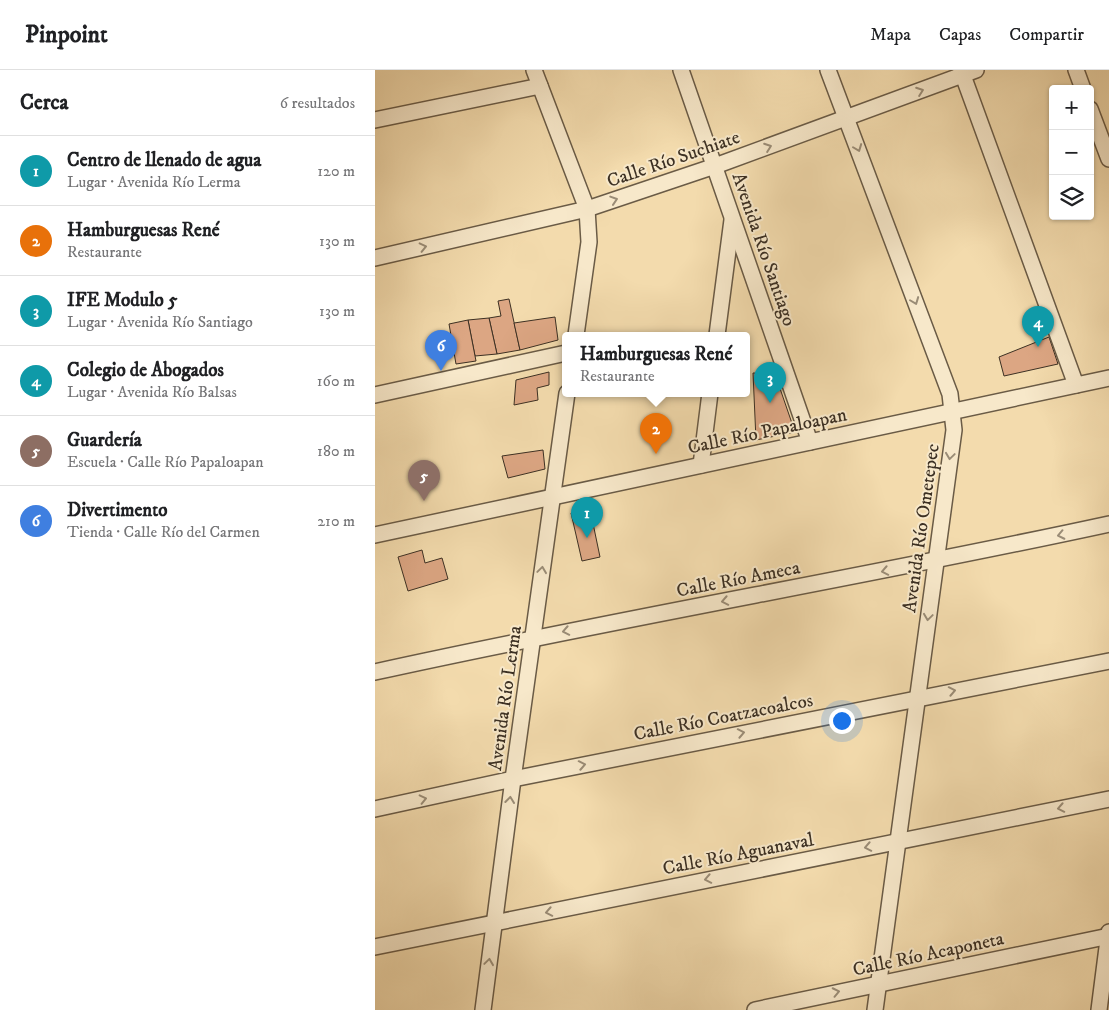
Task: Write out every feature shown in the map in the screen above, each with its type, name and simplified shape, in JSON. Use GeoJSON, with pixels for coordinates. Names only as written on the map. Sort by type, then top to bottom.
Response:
{"type":"FeatureCollection","features":[{"type":"Feature","properties":{"kind":"street"},"geometry":{"type":"LineString","coordinates":[[534,70],[587,209],[589,242],[576,332]]}},
{"type":"Feature","properties":{"kind":"street","name":"Avenida Río Santiago"},"geometry":{"type":"LineString","coordinates":[[681,70],[810,442]]}},
{"type":"Feature","properties":{"kind":"street","name":"Avenida Río Ometepec"},"geometry":{"type":"LineString","coordinates":[[828,70],[950,394],[954,430],[877,984],[875,1010]]}},
{"type":"Feature","properties":{"kind":"street"},"geometry":{"type":"LineString","coordinates":[[1076,70],[1082,85]]}},
{"type":"Feature","properties":{"kind":"street"},"geometry":{"type":"LineString","coordinates":[[967,72],[1076,385]]}},
{"type":"Feature","properties":{"kind":"street","name":"Calle Río Suchiate"},"geometry":{"type":"LineString","coordinates":[[375,258],[587,209],[715,166],[967,72]]}},
{"type":"Feature","properties":{"kind":"street"},"geometry":{"type":"LineString","coordinates":[[375,120],[540,86]]}},
{"type":"Feature","properties":{"kind":"street"},"geometry":{"type":"LineString","coordinates":[[1094,120],[1109,159]]}},
{"type":"Feature","properties":{"kind":"street"},"geometry":{"type":"LineString","coordinates":[[717,332],[732,217]]}},
{"type":"Feature","properties":{"kind":"street"},"geometry":{"type":"LineString","coordinates":[[375,395],[562,354]]}},
{"type":"Feature","properties":{"kind":"street","name":"Calle Río Papaloapan"},"geometry":{"type":"LineString","coordinates":[[375,535],[1109,378]]}},
{"type":"Feature","properties":{"kind":"street","name":"Avenida Río Lerma"},"geometry":{"type":"LineString","coordinates":[[483,1010],[566,397]]}},
{"type":"Feature","properties":{"kind":"street"},"geometry":{"type":"LineString","coordinates":[[701,465],[710,397]]}},
{"type":"Feature","properties":{"kind":"street","name":"Calle Río Ameca"},"geometry":{"type":"LineString","coordinates":[[375,672],[533,637],[935,562],[1109,524]]}},
{"type":"Feature","properties":{"kind":"street","name":"Calle Río Coatzacoalcos"},"geometry":{"type":"LineString","coordinates":[[375,809],[513,779],[917,698],[1109,662]]}},
{"type":"Feature","properties":{"kind":"street","name":"Calle Río Aguanaval"},"geometry":{"type":"LineString","coordinates":[[375,947],[1109,799]]}},
{"type":"Feature","properties":{"kind":"street"},"geometry":{"type":"LineString","coordinates":[[1099,1010],[1109,935]]}},
{"type":"Feature","properties":{"kind":"street","name":"Calle Río Acaponeta"},"geometry":{"type":"LineString","coordinates":[[755,1010],[1109,935]]}},
{"type":"Feature","properties":{"kind":"building"},"geometry":{"type":"Polygon","coordinates":[[[509,299],[520,350],[497,354],[489,318],[501,316],[498,301],[509,299]]]}},
{"type":"Feature","properties":{"kind":"building"},"geometry":{"type":"Polygon","coordinates":[[[555,317],[558,340],[520,350],[514,323],[555,317]]]}},
{"type":"Feature","properties":{"kind":"building"},"geometry":{"type":"Polygon","coordinates":[[[489,318],[497,354],[475,356],[468,320],[489,318]]]}},
{"type":"Feature","properties":{"kind":"building"},"geometry":{"type":"Polygon","coordinates":[[[468,320],[476,361],[456,364],[449,324],[468,320]]]}},
{"type":"Feature","properties":{"kind":"building"},"geometry":{"type":"Polygon","coordinates":[[[1049,337],[1058,364],[1004,376],[999,357],[1049,337]]]}},
{"type":"Feature","properties":{"kind":"building"},"geometry":{"type":"Polygon","coordinates":[[[549,372],[549,385],[537,388],[538,400],[514,405],[516,380],[549,372]]]}},
{"type":"Feature","properties":{"kind":"building"},"geometry":{"type":"Polygon","coordinates":[[[753,373],[775,374],[795,432],[756,440],[753,373]]]}},
{"type":"Feature","properties":{"kind":"building"},"geometry":{"type":"Polygon","coordinates":[[[543,450],[545,469],[508,478],[502,456],[543,450]]]}},
{"type":"Feature","properties":{"kind":"building"},"geometry":{"type":"Polygon","coordinates":[[[590,509],[600,557],[582,561],[571,513],[590,509]]]}},
{"type":"Feature","properties":{"kind":"building"},"geometry":{"type":"Polygon","coordinates":[[[422,550],[425,563],[442,558],[448,579],[408,591],[398,557],[422,550]]]}},
{"type":"Feature","properties":{"kind":"place","name":"Colegio de Abogados"},"geometry":{"type":"Point","coordinates":[1038,347]}},
{"type":"Feature","properties":{"kind":"place","name":"Divertimento"},"geometry":{"type":"Point","coordinates":[441,371]}},
{"type":"Feature","properties":{"kind":"place","name":"IFE Modulo 5"},"geometry":{"type":"Point","coordinates":[770,403]}},
{"type":"Feature","properties":{"kind":"place","name":"Hamburguesas René"},"geometry":{"type":"Point","coordinates":[656,454]}},
{"type":"Feature","properties":{"kind":"place","name":"Guardería"},"geometry":{"type":"Point","coordinates":[424,501]}},
{"type":"Feature","properties":{"kind":"place","name":"Centro de llenado de agua"},"geometry":{"type":"Point","coordinates":[587,538]}}]}
